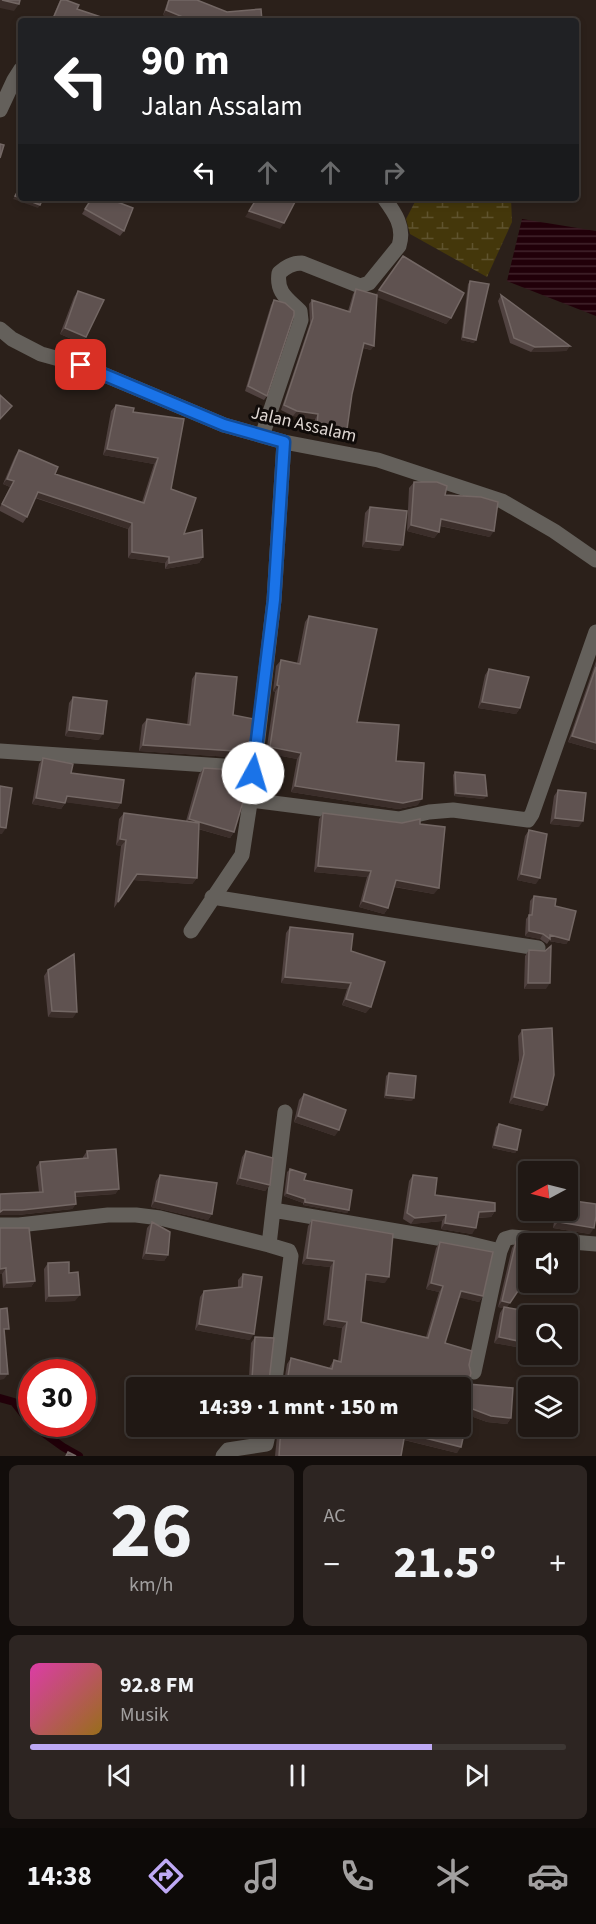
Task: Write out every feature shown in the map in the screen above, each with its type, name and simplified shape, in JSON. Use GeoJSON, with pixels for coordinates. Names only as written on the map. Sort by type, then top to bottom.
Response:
{"type":"FeatureCollection","features":[{"type":"Feature","properties":{"kind":"street"},"geometry":{"type":"LineString","coordinates":[[0,110],[18,74]]}},
{"type":"Feature","properties":{"kind":"street"},"geometry":{"type":"LineString","coordinates":[[262,436],[301,320],[300,311],[280,292],[279,273],[295,263],[302,263],[355,284],[364,286],[369,283],[399,246],[401,240],[399,222],[386,201]]}},
{"type":"Feature","properties":{"kind":"street","name":"Jalan Assalam"},"geometry":{"type":"LineString","coordinates":[[0,329],[12,339],[41,354],[81,365],[224,425],[284,442],[378,460],[502,501],[554,531],[596,560]]}},
{"type":"Feature","properties":{"kind":"street"},"geometry":{"type":"LineString","coordinates":[[191,931],[242,855],[274,600],[284,442]]}},
{"type":"Feature","properties":{"kind":"street"},"geometry":{"type":"LineString","coordinates":[[250,800],[399,819],[429,812],[453,810],[528,820],[596,632]]}},
{"type":"Feature","properties":{"kind":"street"},"geometry":{"type":"LineString","coordinates":[[0,751],[254,768]]}},
{"type":"Feature","properties":{"kind":"street"},"geometry":{"type":"LineString","coordinates":[[212,897],[538,948]]}},
{"type":"Feature","properties":{"kind":"street"},"geometry":{"type":"LineString","coordinates":[[269,1245],[285,1112]]}},
{"type":"Feature","properties":{"kind":"street"},"geometry":{"type":"LineString","coordinates":[[273,1210],[467,1243],[500,1251]]}},
{"type":"Feature","properties":{"kind":"street"},"geometry":{"type":"LineString","coordinates":[[0,1225],[19,1226],[108,1215],[136,1215],[160,1218],[289,1251],[291,1256],[275,1377]]}},
{"type":"Feature","properties":{"kind":"street"},"geometry":{"type":"LineString","coordinates":[[474,1372],[500,1251],[505,1239],[508,1237],[596,1244]]}},
{"type":"Feature","properties":{"kind":"street"},"geometry":{"type":"LineString","coordinates":[[223,1456],[228,1450],[266,1444],[268,1437]]}},
{"type":"Feature","properties":{"kind":"green space"},"geometry":{"type":"Polygon","coordinates":[[[415,201],[511,201],[512,222],[487,277],[410,234],[406,219],[415,201]]]}},
{"type":"Feature","properties":{"kind":"shaded area"},"geometry":{"type":"Polygon","coordinates":[[[522,219],[596,231],[596,316],[507,281],[522,219]]]}},
{"type":"Feature","properties":{"kind":"building"},"geometry":{"type":"Polygon","coordinates":[[[2,0],[20,0],[19,4],[2,0]]]}},
{"type":"Feature","properties":{"kind":"building"},"geometry":{"type":"Polygon","coordinates":[[[61,0],[66,0],[79,5],[77,9],[104,18],[53,18],[61,0]]]}},
{"type":"Feature","properties":{"kind":"building"},"geometry":{"type":"Polygon","coordinates":[[[169,0],[197,0],[227,12],[261,9],[262,18],[182,18],[166,10],[169,0]]]}},
{"type":"Feature","properties":{"kind":"building"},"geometry":{"type":"Polygon","coordinates":[[[0,144],[4,145],[0,158],[0,144]]]}},
{"type":"Feature","properties":{"kind":"building"},"geometry":{"type":"Polygon","coordinates":[[[30,201],[42,201],[40,205],[30,201]]]}},
{"type":"Feature","properties":{"kind":"building"},"geometry":{"type":"Polygon","coordinates":[[[90,201],[115,201],[133,208],[124,231],[85,209],[90,201]]]}},
{"type":"Feature","properties":{"kind":"building"},"geometry":{"type":"Polygon","coordinates":[[[255,201],[295,201],[284,223],[249,211],[255,201]]]}},
{"type":"Feature","properties":{"kind":"building"},"geometry":{"type":"Polygon","coordinates":[[[403,256],[464,293],[451,318],[379,290],[403,256]]]}},
{"type":"Feature","properties":{"kind":"building"},"geometry":{"type":"Polygon","coordinates":[[[470,281],[489,284],[476,340],[463,337],[470,281]]]}},
{"type":"Feature","properties":{"kind":"building"},"geometry":{"type":"Polygon","coordinates":[[[356,289],[377,295],[374,346],[364,343],[352,394],[347,429],[317,425],[318,414],[297,411],[284,405],[313,318],[312,300],[350,312],[356,289]]]}},
{"type":"Feature","properties":{"kind":"building"},"geometry":{"type":"Polygon","coordinates":[[[78,291],[104,300],[86,337],[65,328],[78,291]]]}},
{"type":"Feature","properties":{"kind":"building"},"geometry":{"type":"Polygon","coordinates":[[[501,295],[570,346],[535,347],[514,338],[501,295]]]}},
{"type":"Feature","properties":{"kind":"building"},"geometry":{"type":"Polygon","coordinates":[[[274,300],[285,303],[294,311],[294,315],[267,396],[248,386],[274,300]]]}},
{"type":"Feature","properties":{"kind":"building"},"geometry":{"type":"Polygon","coordinates":[[[0,395],[12,406],[0,419],[0,395]]]}},
{"type":"Feature","properties":{"kind":"building"},"geometry":{"type":"Polygon","coordinates":[[[116,405],[134,408],[133,412],[184,419],[171,489],[196,498],[184,534],[202,530],[203,557],[169,563],[169,557],[132,552],[132,523],[38,492],[27,517],[2,504],[14,481],[7,479],[19,450],[58,467],[55,474],[144,503],[158,458],[107,449],[116,405]]]}},
{"type":"Feature","properties":{"kind":"building"},"geometry":{"type":"Polygon","coordinates":[[[414,482],[437,482],[447,486],[445,495],[481,497],[498,502],[494,531],[441,519],[439,532],[411,525],[414,482]]]}},
{"type":"Feature","properties":{"kind":"building"},"geometry":{"type":"Polygon","coordinates":[[[370,507],[407,511],[403,545],[366,541],[370,507]]]}},
{"type":"Feature","properties":{"kind":"building"},"geometry":{"type":"Polygon","coordinates":[[[309,616],[377,629],[357,722],[399,725],[396,761],[424,763],[422,799],[403,803],[295,786],[301,753],[270,747],[281,660],[300,664],[309,616]]]}},
{"type":"Feature","properties":{"kind":"building"},"geometry":{"type":"Polygon","coordinates":[[[596,667],[596,743],[572,736],[596,667]]]}},
{"type":"Feature","properties":{"kind":"building"},"geometry":{"type":"Polygon","coordinates":[[[489,669],[529,677],[520,708],[482,702],[489,669]]]}},
{"type":"Feature","properties":{"kind":"building"},"geometry":{"type":"Polygon","coordinates":[[[196,673],[237,677],[233,715],[254,719],[250,752],[143,745],[147,719],[190,725],[196,673]]]}},
{"type":"Feature","properties":{"kind":"building"},"geometry":{"type":"Polygon","coordinates":[[[73,697],[107,701],[103,734],[69,730],[73,697]]]}},
{"type":"Feature","properties":{"kind":"building"},"geometry":{"type":"Polygon","coordinates":[[[43,758],[73,764],[71,773],[124,780],[121,803],[67,796],[65,803],[36,798],[43,758]]]}},
{"type":"Feature","properties":{"kind":"building"},"geometry":{"type":"Polygon","coordinates":[[[204,768],[248,771],[245,795],[234,832],[189,819],[204,768]]]}},
{"type":"Feature","properties":{"kind":"building"},"geometry":{"type":"Polygon","coordinates":[[[455,772],[485,775],[487,796],[456,793],[455,772]]]}},
{"type":"Feature","properties":{"kind":"building"},"geometry":{"type":"Polygon","coordinates":[[[0,786],[12,788],[6,828],[0,827],[0,786]]]}},
{"type":"Feature","properties":{"kind":"building"},"geometry":{"type":"Polygon","coordinates":[[[558,790],[586,793],[583,821],[555,818],[558,790]]]}},
{"type":"Feature","properties":{"kind":"building"},"geometry":{"type":"Polygon","coordinates":[[[124,813],[199,823],[197,878],[137,874],[118,902],[126,840],[120,839],[124,813]]]}},
{"type":"Feature","properties":{"kind":"building"},"geometry":{"type":"Polygon","coordinates":[[[323,813],[402,823],[420,819],[420,824],[445,827],[439,888],[396,880],[388,908],[363,901],[371,871],[318,866],[323,813]]]}},
{"type":"Feature","properties":{"kind":"building"},"geometry":{"type":"Polygon","coordinates":[[[529,830],[547,834],[540,878],[521,874],[529,830]]]}},
{"type":"Feature","properties":{"kind":"building"},"geometry":{"type":"Polygon","coordinates":[[[534,896],[556,899],[555,906],[576,911],[569,940],[550,935],[550,939],[543,934],[529,931],[529,915],[532,915],[534,896]]]}},
{"type":"Feature","properties":{"kind":"building"},"geometry":{"type":"Polygon","coordinates":[[[290,927],[353,934],[351,951],[385,962],[371,1007],[346,999],[351,983],[285,977],[290,927]]]}},
{"type":"Feature","properties":{"kind":"building"},"geometry":{"type":"Polygon","coordinates":[[[551,946],[550,983],[528,983],[529,950],[545,951],[551,946]]]}},
{"type":"Feature","properties":{"kind":"building"},"geometry":{"type":"Polygon","coordinates":[[[74,954],[77,1012],[52,1011],[48,970],[74,954]]]}},
{"type":"Feature","properties":{"kind":"building"},"geometry":{"type":"Polygon","coordinates":[[[552,1028],[554,1075],[547,1105],[514,1097],[524,1054],[522,1030],[552,1028]]]}},
{"type":"Feature","properties":{"kind":"building"},"geometry":{"type":"Polygon","coordinates":[[[389,1073],[416,1076],[414,1098],[386,1095],[389,1073]]]}},
{"type":"Feature","properties":{"kind":"building"},"geometry":{"type":"Polygon","coordinates":[[[304,1094],[346,1110],[339,1130],[298,1116],[304,1094]]]}},
{"type":"Feature","properties":{"kind":"building"},"geometry":{"type":"Polygon","coordinates":[[[499,1124],[521,1130],[517,1150],[494,1145],[499,1124]]]}},
{"type":"Feature","properties":{"kind":"building"},"geometry":{"type":"Polygon","coordinates":[[[116,1149],[119,1189],[75,1192],[76,1204],[0,1212],[0,1194],[43,1192],[40,1162],[88,1158],[87,1151],[116,1149]]]}},
{"type":"Feature","properties":{"kind":"building"},"geometry":{"type":"Polygon","coordinates":[[[246,1151],[273,1158],[270,1185],[240,1178],[246,1151]]]}},
{"type":"Feature","properties":{"kind":"building"},"geometry":{"type":"Polygon","coordinates":[[[290,1169],[306,1174],[304,1180],[352,1190],[349,1210],[305,1202],[305,1199],[287,1193],[290,1169]]]}},
{"type":"Feature","properties":{"kind":"building"},"geometry":{"type":"Polygon","coordinates":[[[160,1175],[217,1183],[212,1214],[155,1201],[160,1175]]]}},
{"type":"Feature","properties":{"kind":"building"},"geometry":{"type":"Polygon","coordinates":[[[413,1175],[437,1178],[435,1195],[495,1203],[495,1211],[479,1212],[476,1228],[445,1223],[446,1215],[415,1218],[407,1213],[413,1175]]]}},
{"type":"Feature","properties":{"kind":"building"},"geometry":{"type":"Polygon","coordinates":[[[578,1202],[596,1204],[594,1228],[558,1222],[578,1221],[578,1202]]]}},
{"type":"Feature","properties":{"kind":"building"},"geometry":{"type":"Polygon","coordinates":[[[312,1220],[393,1234],[389,1277],[366,1274],[361,1322],[428,1338],[443,1286],[431,1283],[440,1242],[493,1252],[483,1296],[461,1291],[445,1343],[472,1351],[469,1365],[470,1377],[288,1377],[291,1358],[332,1369],[334,1360],[341,1362],[347,1322],[328,1319],[334,1261],[307,1258],[312,1220]]]}},
{"type":"Feature","properties":{"kind":"building"},"geometry":{"type":"Polygon","coordinates":[[[152,1222],[170,1232],[168,1255],[146,1253],[152,1222]]]}},
{"type":"Feature","properties":{"kind":"building"},"geometry":{"type":"Polygon","coordinates":[[[0,1228],[29,1228],[35,1281],[7,1283],[6,1268],[0,1269],[0,1228]]]}},
{"type":"Feature","properties":{"kind":"building"},"geometry":{"type":"Polygon","coordinates":[[[516,1242],[518,1242],[518,1291],[510,1303],[502,1301],[516,1242]]]}},
{"type":"Feature","properties":{"kind":"building"},"geometry":{"type":"Polygon","coordinates":[[[69,1262],[69,1273],[78,1272],[80,1295],[49,1296],[48,1263],[69,1262]]]}},
{"type":"Feature","properties":{"kind":"building"},"geometry":{"type":"Polygon","coordinates":[[[243,1274],[262,1277],[254,1334],[199,1324],[204,1291],[242,1287],[243,1274]]]}},
{"type":"Feature","properties":{"kind":"building"},"geometry":{"type":"Polygon","coordinates":[[[504,1307],[518,1309],[518,1341],[499,1337],[504,1307]]]}},
{"type":"Feature","properties":{"kind":"building"},"geometry":{"type":"Polygon","coordinates":[[[7,1308],[9,1329],[4,1329],[8,1374],[0,1374],[0,1309],[7,1308]]]}},
{"type":"Feature","properties":{"kind":"building"},"geometry":{"type":"Polygon","coordinates":[[[255,1337],[274,1338],[269,1377],[252,1377],[255,1337]]]}},
{"type":"Feature","properties":{"kind":"building"},"geometry":{"type":"Polygon","coordinates":[[[471,1384],[513,1388],[511,1418],[491,1416],[471,1408],[471,1384]]]}},
{"type":"Feature","properties":{"kind":"building"},"geometry":{"type":"Polygon","coordinates":[[[281,1437],[404,1437],[401,1456],[279,1456],[281,1437]]]}},
{"type":"Feature","properties":{"kind":"building"},"geometry":{"type":"Polygon","coordinates":[[[421,1437],[463,1437],[461,1447],[421,1437]]]}},
{"type":"Feature","properties":{"kind":"waterway"},"geometry":{"type":"LineString","coordinates":[[0,1398],[14,1402],[31,1424],[79,1456]]}},
{"type":"Feature","properties":{"kind":"route"},"geometry":{"type":"LineString","coordinates":[[81,365],[224,425],[284,442],[274,600],[253,773]]}}]}
